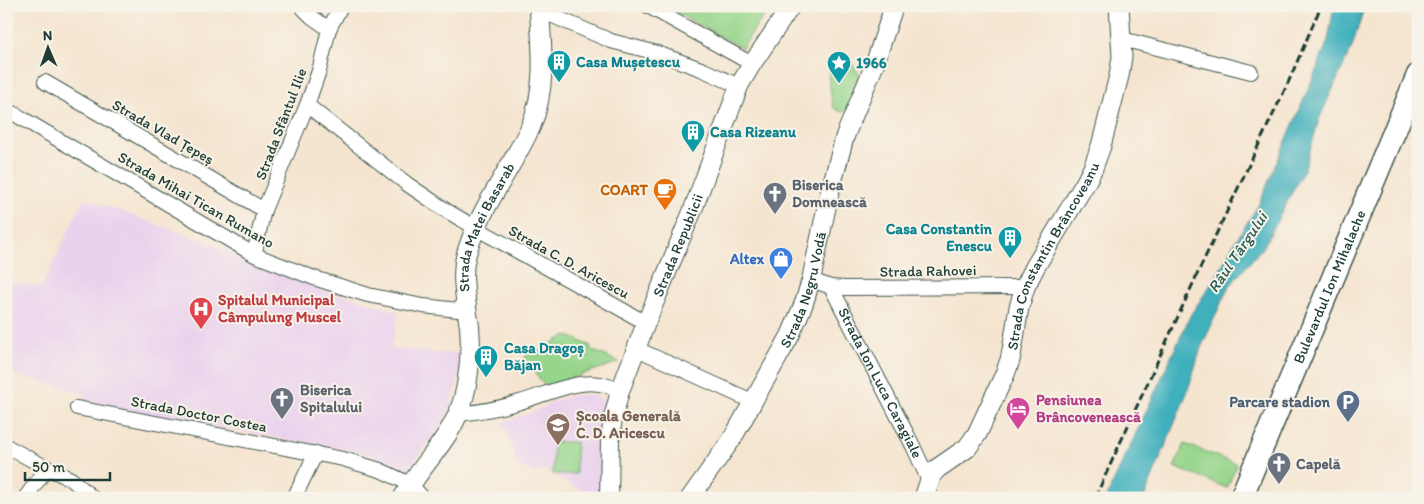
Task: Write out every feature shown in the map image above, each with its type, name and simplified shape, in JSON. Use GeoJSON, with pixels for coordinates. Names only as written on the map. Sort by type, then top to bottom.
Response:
{"type":"FeatureCollection","features":[{"type":"Feature","properties":{"kind":"highway","name":"Bulevardul Ion Mihalache"},"geometry":{"type":"LineString","coordinates":[[1241,498],[1418,75]]}},
{"type":"Feature","properties":{"kind":"main road","name":"Strada Constantin Brâncoveanu"},"geometry":{"type":"LineString","coordinates":[[926,489],[932,474],[967,448],[977,434],[1010,360],[1019,307],[1025,287],[1093,168],[1101,146],[1119,76],[1122,39],[1119,6]]}},
{"type":"Feature","properties":{"kind":"main road","name":"Strada Matei Basarab"},"geometry":{"type":"LineString","coordinates":[[407,491],[451,428],[458,414],[467,379],[470,341],[463,268],[476,228],[521,146],[531,125],[537,105],[543,57],[539,8]]}},
{"type":"Feature","properties":{"kind":"street"},"geometry":{"type":"LineString","coordinates":[[301,6],[312,17],[329,28]]}},
{"type":"Feature","properties":{"kind":"street","name":"Strada Sfântul Ilie"},"geometry":{"type":"LineString","coordinates":[[255,255],[256,240],[264,210],[307,105],[319,71],[329,28],[341,6]]}},
{"type":"Feature","properties":{"kind":"street"},"geometry":{"type":"LineString","coordinates":[[648,6],[752,64]]}},
{"type":"Feature","properties":{"kind":"street","name":"Strada Republicii"},"geometry":{"type":"LineString","coordinates":[[609,498],[610,440],[620,391],[692,212],[739,86],[790,6]]}},
{"type":"Feature","properties":{"kind":"street","name":"Strada Negru Vodă"},"geometry":{"type":"LineString","coordinates":[[690,498],[732,439],[754,402],[790,336],[804,303],[844,136],[874,66],[894,6]]}},
{"type":"Feature","properties":{"kind":"street"},"geometry":{"type":"LineString","coordinates":[[539,8],[611,41],[657,53],[701,69],[739,86]]}},
{"type":"Feature","properties":{"kind":"street"},"geometry":{"type":"LineString","coordinates":[[1122,39],[1251,72]]}},
{"type":"Feature","properties":{"kind":"street","name":"Strada Vlad Țepeș"},"geometry":{"type":"LineString","coordinates":[[45,82],[264,210]]}},
{"type":"Feature","properties":{"kind":"street","name":"Strada C. D. Aricescu"},"geometry":{"type":"LineString","coordinates":[[307,105],[407,184],[476,228],[646,323]]}},
{"type":"Feature","properties":{"kind":"street","name":"Strada Mihai Tican Rumano"},"geometry":{"type":"LineString","coordinates":[[6,109],[255,255],[314,278],[368,295],[423,306],[468,311]]}},
{"type":"Feature","properties":{"kind":"street"},"geometry":{"type":"LineString","coordinates":[[811,280],[831,287]]}},
{"type":"Feature","properties":{"kind":"street","name":"Strada Rahovei"},"geometry":{"type":"LineString","coordinates":[[831,287],[1025,287]]}},
{"type":"Feature","properties":{"kind":"street","name":"Strada Ion Luca Caragiale"},"geometry":{"type":"LineString","coordinates":[[831,287],[913,446],[926,489]]}},
{"type":"Feature","properties":{"kind":"street"},"geometry":{"type":"LineString","coordinates":[[637,350],[754,402]]}},
{"type":"Feature","properties":{"kind":"street"},"geometry":{"type":"LineString","coordinates":[[458,414],[474,413],[519,402],[586,382],[604,384],[620,391]]}},
{"type":"Feature","properties":{"kind":"street","name":"Strada Doctor Costea"},"geometry":{"type":"LineString","coordinates":[[77,408],[343,459],[380,470],[407,491],[424,498]]}},
{"type":"Feature","properties":{"kind":"street"},"geometry":{"type":"LineString","coordinates":[[6,446],[46,468],[71,479],[93,498]]}},
{"type":"Feature","properties":{"kind":"street"},"geometry":{"type":"LineString","coordinates":[[294,498],[316,453]]}},
{"type":"Feature","properties":{"kind":"street"},"geometry":{"type":"LineString","coordinates":[[26,498],[46,468]]}},
{"type":"Feature","properties":{"kind":"shaded area","name":"Spitalul Municipal Câmpulung Muscel"},"geometry":{"type":"Polygon","coordinates":[[[84,198],[209,243],[277,274],[399,312],[391,348],[435,353],[467,353],[448,415],[406,473],[369,454],[84,404],[85,394],[6,372],[6,281],[42,287],[84,198]]]}},
{"type":"Feature","properties":{"kind":"shaded area","name":"Școala Generală C. D. Aricescu"},"geometry":{"type":"Polygon","coordinates":[[[574,395],[598,397],[604,401],[606,406],[605,498],[599,498],[544,469],[536,472],[519,467],[502,422],[574,395]]]}},
{"type":"Feature","properties":{"kind":"green space"},"geometry":{"type":"Polygon","coordinates":[[[676,6],[770,6],[742,48],[673,11],[676,6]]]}},
{"type":"Feature","properties":{"kind":"green space"},"geometry":{"type":"Polygon","coordinates":[[[844,62],[857,69],[858,82],[847,110],[841,111],[833,107],[828,75],[834,65],[844,62]]]}},
{"type":"Feature","properties":{"kind":"green space"},"geometry":{"type":"Polygon","coordinates":[[[567,335],[591,346],[590,349],[619,362],[545,387],[525,358],[527,352],[534,353],[567,335]]]}},
{"type":"Feature","properties":{"kind":"green space"},"geometry":{"type":"Polygon","coordinates":[[[553,442],[576,442],[576,474],[553,474],[553,442]]]}},
{"type":"Feature","properties":{"kind":"green space"},"geometry":{"type":"Polygon","coordinates":[[[1185,444],[1237,464],[1227,488],[1174,467],[1185,444]]]}},
{"type":"Feature","properties":{"kind":"water","name":"Râul Târgului"},"geometry":{"type":"Polygon","coordinates":[[[1334,6],[1365,6],[1352,47],[1320,117],[1304,170],[1264,246],[1228,288],[1201,348],[1187,393],[1144,498],[1106,498],[1191,314],[1218,274],[1231,248],[1259,204],[1328,40],[1334,6]]]}},
{"type":"Feature","properties":{"kind":"railway"},"geometry":{"type":"LineString","coordinates":[[1095,498],[1201,266],[1288,83],[1321,6]]}},
{"type":"Feature","properties":{"kind":"place","name":"Casa Mușetescu"},"geometry":{"type":"Point","coordinates":[559,83]}},
{"type":"Feature","properties":{"kind":"place","name":"1966"},"geometry":{"type":"Point","coordinates":[839,84]}},
{"type":"Feature","properties":{"kind":"place","name":"Casa Rizeanu"},"geometry":{"type":"Point","coordinates":[693,153]}},
{"type":"Feature","properties":{"kind":"place","name":"COART"},"geometry":{"type":"Point","coordinates":[665,211]}},
{"type":"Feature","properties":{"kind":"place","name":"Biserica Domnească"},"geometry":{"type":"Point","coordinates":[775,215]}},
{"type":"Feature","properties":{"kind":"place","name":"Casa Constantin Enescu"},"geometry":{"type":"Point","coordinates":[1010,259]}},
{"type":"Feature","properties":{"kind":"place","name":"Altex"},"geometry":{"type":"Point","coordinates":[781,280]}},
{"type":"Feature","properties":{"kind":"place","name":"Spitalul Municipal Câmpulung Muscel"},"geometry":{"type":"Point","coordinates":[201,330]}},
{"type":"Feature","properties":{"kind":"place","name":"Casa Dragoș Băjan"},"geometry":{"type":"Point","coordinates":[486,378]}},
{"type":"Feature","properties":{"kind":"place","name":"Biserica Spitalului"},"geometry":{"type":"Point","coordinates":[282,420]}},
{"type":"Feature","properties":{"kind":"place","name":"Parcare stadion"},"geometry":{"type":"Point","coordinates":[1348,423]}},
{"type":"Feature","properties":{"kind":"place","name":"Pensiunea Brâncovenească"},"geometry":{"type":"Point","coordinates":[1018,430]}},
{"type":"Feature","properties":{"kind":"place","name":"Școala Generală C. D. Aricescu"},"geometry":{"type":"Point","coordinates":[558,446]}},
{"type":"Feature","properties":{"kind":"place","name":"Capelă"},"geometry":{"type":"Point","coordinates":[1279,485]}}]}
